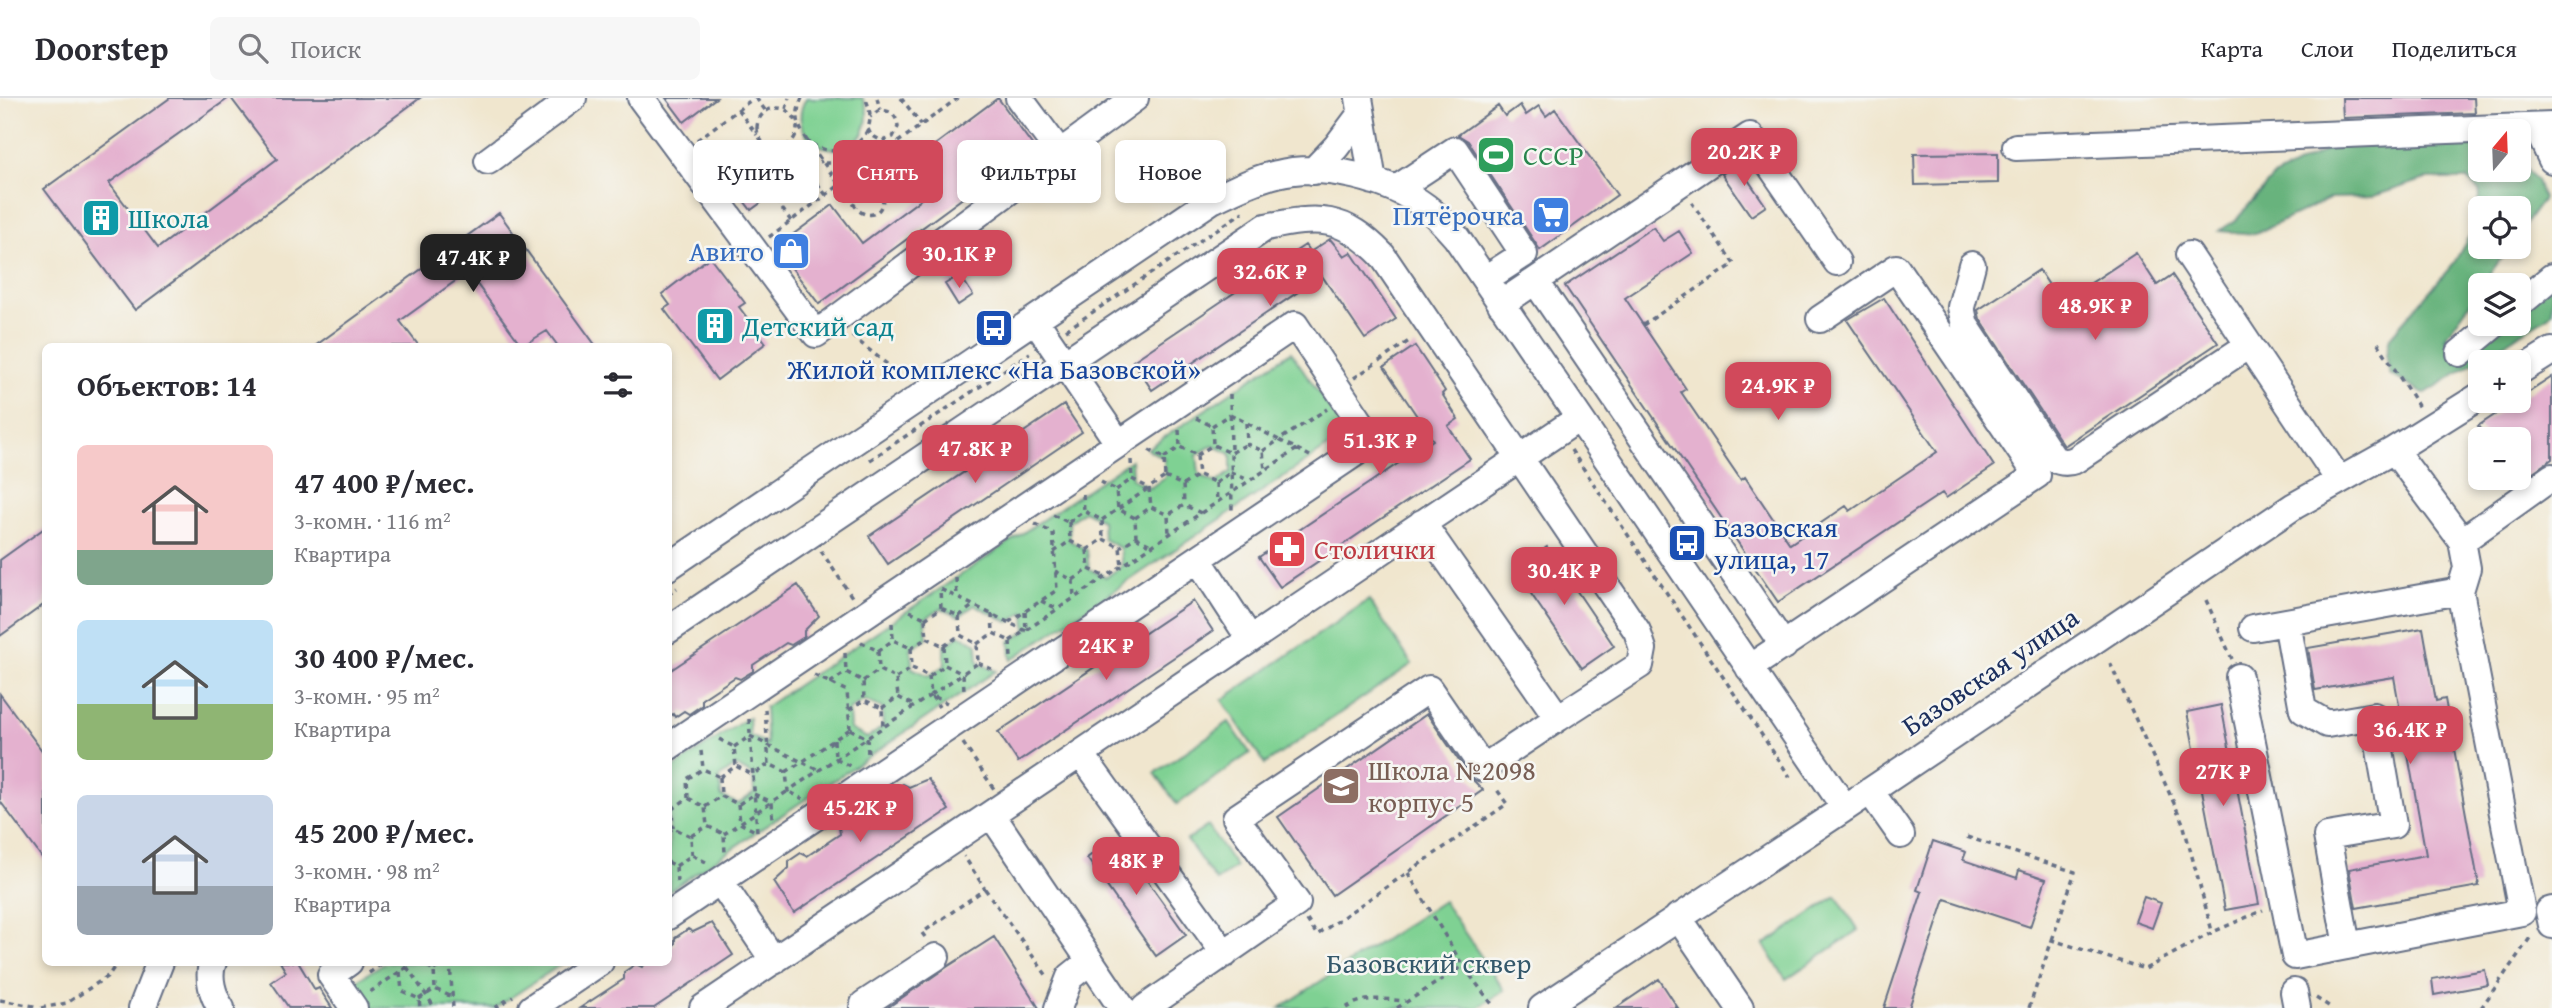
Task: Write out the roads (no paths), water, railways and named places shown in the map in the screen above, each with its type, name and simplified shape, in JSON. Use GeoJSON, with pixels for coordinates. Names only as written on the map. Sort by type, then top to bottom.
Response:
{"type":"FeatureCollection","features":[{"type":"Feature","properties":{"kind":"street"},"geometry":{"type":"LineString","coordinates":[[488,161],[573,98]]}},
{"type":"Feature","properties":{"kind":"street"},"geometry":{"type":"LineString","coordinates":[[641,98],[816,334],[992,203]]}},
{"type":"Feature","properties":{"kind":"street"},"geometry":{"type":"LineString","coordinates":[[1019,98],[1050,140]]}},
{"type":"Feature","properties":{"kind":"street"},"geometry":{"type":"LineString","coordinates":[[1078,140],[1135,98]]}},
{"type":"Feature","properties":{"kind":"street"},"geometry":{"type":"LineString","coordinates":[[1313,170],[1336,147],[1359,106]]}},
{"type":"Feature","properties":{"kind":"street"},"geometry":{"type":"LineString","coordinates":[[1359,106],[1384,185]]}},
{"type":"Feature","properties":{"kind":"street"},"geometry":{"type":"LineString","coordinates":[[2016,147],[2544,127],[2552,160]]}},
{"type":"Feature","properties":{"kind":"street"},"geometry":{"type":"LineString","coordinates":[[1501,304],[1750,136],[1837,262]]}},
{"type":"Feature","properties":{"kind":"street"},"geometry":{"type":"LineString","coordinates":[[1384,185],[1455,150],[1524,254],[1485,279]]}},
{"type":"Feature","properties":{"kind":"street"},"geometry":{"type":"LineString","coordinates":[[674,577],[1042,330],[1212,200],[1250,182],[1279,173],[1313,170],[1359,176],[1384,185],[1427,208],[1463,247],[1501,304],[1569,424],[1749,668],[1845,808]]}},
{"type":"Feature","properties":{"kind":"street"},"geometry":{"type":"LineString","coordinates":[[672,627],[1266,227],[1306,219],[1337,223],[1363,236],[1382,254],[1637,631],[1643,649],[1640,665],[1483,768],[1429,689],[1236,818],[1297,904],[1145,1008]]}},
{"type":"Feature","properties":{"kind":"street"},"geometry":{"type":"LineString","coordinates":[[2189,255],[2339,480]]}},
{"type":"Feature","properties":{"kind":"street"},"geometry":{"type":"LineString","coordinates":[[1972,265],[1961,307],[1965,325],[2053,458],[2064,463],[2075,460],[2249,345]]}},
{"type":"Feature","properties":{"kind":"street"},"geometry":{"type":"LineString","coordinates":[[1749,668],[2037,475],[1896,268],[1820,319]]}},
{"type":"Feature","properties":{"kind":"street"},"geometry":{"type":"LineString","coordinates":[[2531,294],[2552,277]]}},
{"type":"Feature","properties":{"kind":"street"},"geometry":{"type":"LineString","coordinates":[[1536,282],[1784,646]]}},
{"type":"Feature","properties":{"kind":"street"},"geometry":{"type":"LineString","coordinates":[[672,744],[864,615],[1125,452],[1295,325],[1333,398],[1373,441],[1198,559],[949,714],[715,872],[672,912]]}},
{"type":"Feature","properties":{"kind":"street"},"geometry":{"type":"LineString","coordinates":[[1042,330],[1125,452]]}},
{"type":"Feature","properties":{"kind":"street"},"geometry":{"type":"LineString","coordinates":[[2460,353],[2481,336]]}},
{"type":"Feature","properties":{"kind":"street"},"geometry":{"type":"LineString","coordinates":[[2531,364],[2552,351]]}},
{"type":"Feature","properties":{"kind":"street","name":"Базовская улица"},"geometry":{"type":"LineString","coordinates":[[1542,1008],[2294,506],[2394,450],[2468,404]]}},
{"type":"Feature","properties":{"kind":"street"},"geometry":{"type":"LineString","coordinates":[[703,1008],[1569,424]]}},
{"type":"Feature","properties":{"kind":"street"},"geometry":{"type":"LineString","coordinates":[[2239,677],[2295,956],[2522,912],[2459,591],[2467,568],[2462,541],[2394,450]]}},
{"type":"Feature","properties":{"kind":"street"},"geometry":{"type":"LineString","coordinates":[[2462,541],[2552,477]]}},
{"type":"Feature","properties":{"kind":"street"},"geometry":{"type":"LineString","coordinates":[[1422,523],[1558,718]]}},
{"type":"Feature","properties":{"kind":"street"},"geometry":{"type":"LineString","coordinates":[[1198,559],[1250,639]]}},
{"type":"Feature","properties":{"kind":"street"},"geometry":{"type":"LineString","coordinates":[[2253,628],[2459,591]]}},
{"type":"Feature","properties":{"kind":"street"},"geometry":{"type":"LineString","coordinates":[[2287,622],[2303,710],[2326,724],[2374,716],[2393,825],[2327,836],[2347,946]]}},
{"type":"Feature","properties":{"kind":"street"},"geometry":{"type":"LineString","coordinates":[[1081,754],[1225,954]]}},
{"type":"Feature","properties":{"kind":"street"},"geometry":{"type":"LineString","coordinates":[[1870,791],[1901,835]]}},
{"type":"Feature","properties":{"kind":"street"},"geometry":{"type":"LineString","coordinates":[[998,809],[1090,961],[1122,1008]]}},
{"type":"Feature","properties":{"kind":"street"},"geometry":{"type":"LineString","coordinates":[[715,872],[774,961]]}},
{"type":"Feature","properties":{"kind":"street"},"geometry":{"type":"LineString","coordinates":[[1678,917],[1741,1008]]}},
{"type":"Feature","properties":{"kind":"street"},"geometry":{"type":"LineString","coordinates":[[863,1008],[864,1004],[936,957]]}},
{"type":"Feature","properties":{"kind":"street"},"geometry":{"type":"LineString","coordinates":[[1060,1003],[1070,976],[1090,961]]}},
{"type":"Feature","properties":{"kind":"street"},"geometry":{"type":"LineString","coordinates":[[142,1008],[158,966]]}},
{"type":"Feature","properties":{"kind":"street"},"geometry":{"type":"LineString","coordinates":[[212,966],[214,998],[221,1008]]}},
{"type":"Feature","properties":{"kind":"street"},"geometry":{"type":"LineString","coordinates":[[343,966],[331,975],[358,1002]]}},
{"type":"Feature","properties":{"kind":"street"},"geometry":{"type":"LineString","coordinates":[[532,1008],[594,966]]}},
{"type":"Feature","properties":{"kind":"place","name":"СССР"},"geometry":{"type":"Point","coordinates":[1496,155]}},
{"type":"Feature","properties":{"kind":"place","name":"Пятёрочка"},"geometry":{"type":"Point","coordinates":[1551,215]}},
{"type":"Feature","properties":{"kind":"place","name":"Школа"},"geometry":{"type":"Point","coordinates":[101,218]}},
{"type":"Feature","properties":{"kind":"place","name":"Авито"},"geometry":{"type":"Point","coordinates":[791,251]}},
{"type":"Feature","properties":{"kind":"place","name":"Детский сад"},"geometry":{"type":"Point","coordinates":[715,326]}},
{"type":"Feature","properties":{"kind":"place","name":"Жилой комплекс «На Базовской»"},"geometry":{"type":"Point","coordinates":[994,328]}},
{"type":"Feature","properties":{"kind":"place","name":"Базовская улица, 17"},"geometry":{"type":"Point","coordinates":[1687,543]}},
{"type":"Feature","properties":{"kind":"place","name":"Столички"},"geometry":{"type":"Point","coordinates":[1287,549]}},
{"type":"Feature","properties":{"kind":"place","name":"Школа №2098 корпус 5"},"geometry":{"type":"Point","coordinates":[1341,786]}},
{"type":"Feature","properties":{"kind":"park label","name":"Базовский сквер"},"geometry":{"type":"Point","coordinates":[1429,963]}}]}
